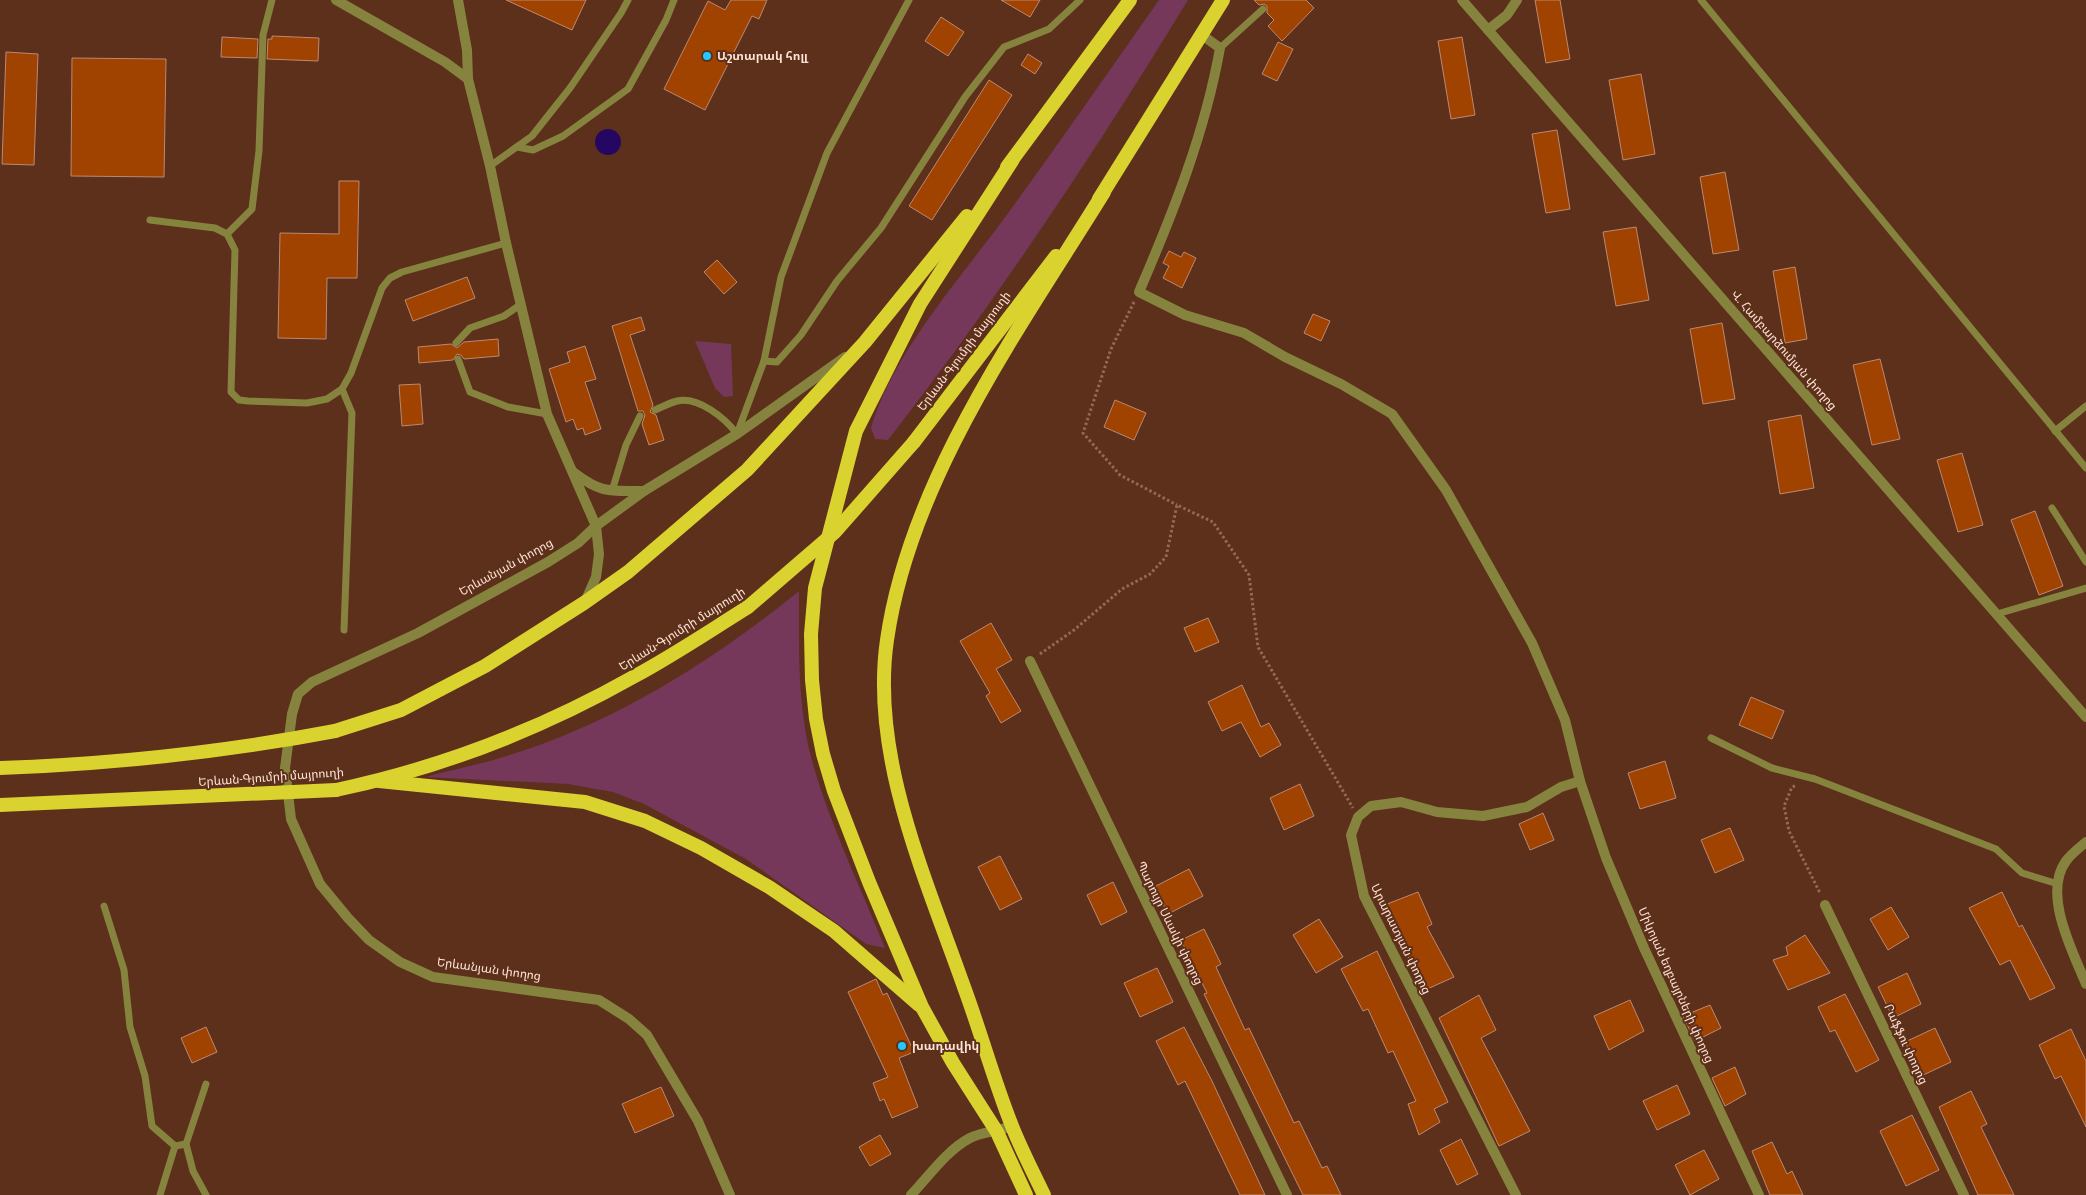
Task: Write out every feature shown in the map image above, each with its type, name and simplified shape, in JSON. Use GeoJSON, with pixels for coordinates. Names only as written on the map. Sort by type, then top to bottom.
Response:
{"type":"FeatureCollection","features":[{"type":"Feature","properties":{"kind":"highway"},"geometry":{"type":"LineString","coordinates":[[0,768],[54,766],[255,747],[335,731],[401,710],[476,671],[584,603],[628,572],[747,470],[865,342],[1012,161],[1130,0]]}},
{"type":"Feature","properties":{"kind":"highway","name":"Երևան-Գյումրի մայրուղի"},"geometry":{"type":"LineString","coordinates":[[0,805],[336,790],[379,781],[467,752],[548,721],[636,676],[748,607],[835,532],[914,442],[1104,192],[1223,0]]}},
{"type":"Feature","properties":{"kind":"highway"},"geometry":{"type":"LineString","coordinates":[[1012,161],[920,304],[856,432],[815,588],[811,634],[812,680],[816,719],[823,754],[834,791],[855,847],[922,1007],[953,1064],[997,1132],[1026,1195]]}},
{"type":"Feature","properties":{"kind":"highway"},"geometry":{"type":"LineString","coordinates":[[1044,1195],[1012,1126],[929,888],[899,791],[886,739],[883,676],[888,631],[908,555],[943,463],[984,387],[1104,192]]}},
{"type":"Feature","properties":{"kind":"highway"},"geometry":{"type":"LineString","coordinates":[[379,781],[585,802],[645,821],[701,848],[768,887],[834,931],[922,1007]]}},
{"type":"Feature","properties":{"kind":"street"},"geometry":{"type":"LineString","coordinates":[[336,0],[445,62],[468,79]]}},
{"type":"Feature","properties":{"kind":"street"},"geometry":{"type":"LineString","coordinates":[[458,0],[467,50],[468,79],[490,166],[546,414],[596,526],[599,554],[596,577],[584,603]]}},
{"type":"Feature","properties":{"kind":"street","name":"Վ. Համբարձումյան փողոց"},"geometry":{"type":"LineString","coordinates":[[1462,0],[2086,717]]}},
{"type":"Feature","properties":{"kind":"street"},"geometry":{"type":"LineString","coordinates":[[1488,30],[1507,15],[1518,0]]}},
{"type":"Feature","properties":{"kind":"street"},"geometry":{"type":"LineString","coordinates":[[1139,292],[1177,202],[1212,91],[1220,48],[1202,35]]}},
{"type":"Feature","properties":{"kind":"street","name":"Միկոյան եղբայրների փողոց"},"geometry":{"type":"LineString","coordinates":[[1139,292],[1185,315],[1244,333],[1285,357],[1341,384],[1392,414],[1446,490],[1532,643],[1565,720],[1580,781],[1606,858],[1644,948],[1759,1195]]}},
{"type":"Feature","properties":{"kind":"street","name":"Երևանյան փողոց"},"geometry":{"type":"LineString","coordinates":[[730,1195],[698,1121],[647,1035],[629,1019],[598,1000],[433,977],[400,962],[369,940],[320,884],[291,819],[285,768],[292,714],[298,694],[312,682],[418,633],[548,562],[578,542],[596,526],[644,491],[737,434],[865,342]]}},
{"type":"Feature","properties":{"kind":"street"},"geometry":{"type":"LineString","coordinates":[[572,471],[594,488],[612,491],[644,491]]}},
{"type":"Feature","properties":{"kind":"street","name":"Պարույր Սևակի փողոց"},"geometry":{"type":"LineString","coordinates":[[1030,661],[1287,1195]]}},
{"type":"Feature","properties":{"kind":"street"},"geometry":{"type":"LineString","coordinates":[[1358,817],[1371,806],[1401,802],[1437,812],[1483,816],[1527,807],[1561,787],[1580,781]]}},
{"type":"Feature","properties":{"kind":"street","name":"Արարատյան փողոց"},"geometry":{"type":"LineString","coordinates":[[1358,817],[1351,835],[1364,896],[1516,1195]]}},
{"type":"Feature","properties":{"kind":"street"},"geometry":{"type":"LineString","coordinates":[[2086,842],[2065,862],[2058,884],[2058,907],[2064,931],[2086,984]]}},
{"type":"Feature","properties":{"kind":"street","name":"Րաֆֆու փողոց"},"geometry":{"type":"LineString","coordinates":[[1826,905],[1964,1195]]}},
{"type":"Feature","properties":{"kind":"street"},"geometry":{"type":"LineString","coordinates":[[911,1195],[955,1148],[972,1137],[997,1132],[1012,1126]]}},
{"type":"Feature","properties":{"kind":"lane"},"geometry":{"type":"LineString","coordinates":[[227,234],[252,208],[259,151],[264,35],[272,0]]}},
{"type":"Feature","properties":{"kind":"lane"},"geometry":{"type":"LineString","coordinates":[[490,166],[532,136],[570,88],[628,0]]}},
{"type":"Feature","properties":{"kind":"lane"},"geometry":{"type":"LineString","coordinates":[[517,147],[533,150],[563,136],[628,89],[666,20],[674,0]]}},
{"type":"Feature","properties":{"kind":"lane"},"geometry":{"type":"LineString","coordinates":[[737,434],[764,360],[781,278],[827,152],[909,0]]}},
{"type":"Feature","properties":{"kind":"lane"},"geometry":{"type":"LineString","coordinates":[[764,360],[777,362],[801,335],[837,281],[881,228],[965,97],[1004,47],[1049,30],[1080,0]]}},
{"type":"Feature","properties":{"kind":"lane"},"geometry":{"type":"LineString","coordinates":[[1702,0],[2086,468]]}},
{"type":"Feature","properties":{"kind":"lane"},"geometry":{"type":"LineString","coordinates":[[1220,48],[1263,9]]}},
{"type":"Feature","properties":{"kind":"lane"},"geometry":{"type":"LineString","coordinates":[[150,220],[215,228],[227,234],[235,250],[231,392],[239,400],[307,403],[327,399],[342,389],[351,373],[382,288],[390,278],[402,272],[506,243]]}},
{"type":"Feature","properties":{"kind":"lane"},"geometry":{"type":"LineString","coordinates":[[456,343],[470,328],[504,316],[520,305]]}},
{"type":"Feature","properties":{"kind":"lane"},"geometry":{"type":"LineString","coordinates":[[458,359],[470,392],[508,407],[546,414]]}},
{"type":"Feature","properties":{"kind":"lane"},"geometry":{"type":"LineString","coordinates":[[342,389],[352,413],[344,630]]}},
{"type":"Feature","properties":{"kind":"lane"},"geometry":{"type":"LineString","coordinates":[[655,410],[679,401],[707,407],[728,422],[737,434]]}},
{"type":"Feature","properties":{"kind":"lane"},"geometry":{"type":"LineString","coordinates":[[2055,431],[2086,406]]}},
{"type":"Feature","properties":{"kind":"lane"},"geometry":{"type":"LineString","coordinates":[[612,491],[626,445],[640,416]]}},
{"type":"Feature","properties":{"kind":"lane"},"geometry":{"type":"LineString","coordinates":[[2052,508],[2086,562]]}},
{"type":"Feature","properties":{"kind":"lane"},"geometry":{"type":"LineString","coordinates":[[1997,614],[2086,588]]}},
{"type":"Feature","properties":{"kind":"lane"},"geometry":{"type":"LineString","coordinates":[[1711,738],[1772,768],[1815,779],[1996,849],[2022,874],[2058,884]]}},
{"type":"Feature","properties":{"kind":"lane"},"geometry":{"type":"LineString","coordinates":[[104,906],[124,970],[130,1028],[146,1076],[152,1126],[175,1146]]}},
{"type":"Feature","properties":{"kind":"lane"},"geometry":{"type":"LineString","coordinates":[[206,1084],[186,1144],[193,1171],[206,1195]]}},
{"type":"Feature","properties":{"kind":"lane"},"geometry":{"type":"LineString","coordinates":[[175,1146],[186,1144]]}},
{"type":"Feature","properties":{"kind":"lane"},"geometry":{"type":"LineString","coordinates":[[160,1195],[175,1146]]}},
{"type":"Feature","properties":{"kind":"path"},"geometry":{"type":"LineString","coordinates":[[1139,292],[1111,349],[1083,433],[1120,475],[1213,522],[1249,575],[1258,646],[1358,817]]}},
{"type":"Feature","properties":{"kind":"path"},"geometry":{"type":"LineString","coordinates":[[1030,661],[1074,630],[1122,589],[1150,574],[1166,557],[1172,524],[1178,505]]}},
{"type":"Feature","properties":{"kind":"path"},"geometry":{"type":"LineString","coordinates":[[1815,779],[1792,787],[1784,806],[1790,831],[1826,905]]}},
{"type":"Feature","properties":{"kind":"shaded area"},"geometry":{"type":"Polygon","coordinates":[[[1159,0],[1188,0],[1081,169],[968,334],[888,440],[875,439],[871,428],[881,400],[911,345],[948,291],[1025,189],[1159,0]]]}},
{"type":"Feature","properties":{"kind":"shaded area"},"geometry":{"type":"Polygon","coordinates":[[[608,129],[617,133],[621,142],[617,151],[608,155],[599,151],[595,142],[599,133],[608,129]]]}},
{"type":"Feature","properties":{"kind":"shaded area"},"geometry":{"type":"Polygon","coordinates":[[[695,341],[731,344],[733,396],[724,397],[715,388],[695,341]]]}},
{"type":"Feature","properties":{"kind":"shaded area"},"geometry":{"type":"Polygon","coordinates":[[[799,591],[801,698],[812,761],[836,832],[885,948],[866,944],[746,859],[644,804],[613,792],[568,784],[426,777],[494,760],[543,744],[583,728],[659,689],[696,666],[766,617],[799,591]]]}},
{"type":"Feature","properties":{"kind":"building"},"geometry":{"type":"Polygon","coordinates":[[[506,0],[586,0],[572,30],[506,0]]]}},
{"type":"Feature","properties":{"kind":"building","name":"Աշտարակ հոլլ"},"geometry":{"type":"Polygon","coordinates":[[[731,0],[767,0],[759,19],[752,16],[705,110],[664,89],[708,1],[725,10],[731,0]]]}},
{"type":"Feature","properties":{"kind":"building"},"geometry":{"type":"Polygon","coordinates":[[[1001,0],[1040,0],[1030,17],[1001,0]]]}},
{"type":"Feature","properties":{"kind":"building"},"geometry":{"type":"Polygon","coordinates":[[[1254,0],[1306,0],[1314,8],[1282,41],[1268,26],[1274,20],[1267,13],[1267,6],[1264,4],[1259,5],[1254,0]]]}},
{"type":"Feature","properties":{"kind":"building"},"geometry":{"type":"Polygon","coordinates":[[[1535,0],[1560,0],[1570,59],[1546,63],[1535,0]]]}},
{"type":"Feature","properties":{"kind":"building"},"geometry":{"type":"Polygon","coordinates":[[[941,17],[964,32],[948,56],[925,41],[941,17]]]}},
{"type":"Feature","properties":{"kind":"building"},"geometry":{"type":"Polygon","coordinates":[[[272,36],[319,38],[318,61],[267,59],[268,39],[272,39],[272,36]]]}},
{"type":"Feature","properties":{"kind":"building"},"geometry":{"type":"Polygon","coordinates":[[[222,37],[258,39],[257,58],[221,57],[222,37]]]}},
{"type":"Feature","properties":{"kind":"building"},"geometry":{"type":"Polygon","coordinates":[[[1462,37],[1475,115],[1451,119],[1438,41],[1462,37]]]}},
{"type":"Feature","properties":{"kind":"building"},"geometry":{"type":"Polygon","coordinates":[[[1278,42],[1293,49],[1277,81],[1262,74],[1278,42]]]}},
{"type":"Feature","properties":{"kind":"building"},"geometry":{"type":"Polygon","coordinates":[[[6,52],[38,54],[34,165],[2,164],[6,52]]]}},
{"type":"Feature","properties":{"kind":"building"},"geometry":{"type":"Polygon","coordinates":[[[1028,54],[1042,63],[1035,74],[1021,65],[1028,54]]]}},
{"type":"Feature","properties":{"kind":"building"},"geometry":{"type":"Polygon","coordinates":[[[72,58],[166,59],[164,177],[71,176],[72,58]]]}},
{"type":"Feature","properties":{"kind":"building"},"geometry":{"type":"Polygon","coordinates":[[[1641,74],[1655,154],[1623,160],[1609,80],[1641,74]]]}},
{"type":"Feature","properties":{"kind":"building"},"geometry":{"type":"Polygon","coordinates":[[[989,80],[1012,95],[932,220],[909,206],[989,80]]]}},
{"type":"Feature","properties":{"kind":"building"},"geometry":{"type":"Polygon","coordinates":[[[1557,130],[1570,209],[1546,213],[1532,134],[1557,130]]]}},
{"type":"Feature","properties":{"kind":"building"},"geometry":{"type":"Polygon","coordinates":[[[1725,172],[1739,250],[1713,254],[1700,177],[1725,172]]]}},
{"type":"Feature","properties":{"kind":"building"},"geometry":{"type":"Polygon","coordinates":[[[339,181],[359,181],[357,278],[327,278],[326,339],[278,338],[280,233],[339,234],[339,181]]]}},
{"type":"Feature","properties":{"kind":"building"},"geometry":{"type":"Polygon","coordinates":[[[1636,227],[1649,300],[1616,306],[1603,232],[1636,227]]]}},
{"type":"Feature","properties":{"kind":"building"},"geometry":{"type":"Polygon","coordinates":[[[1169,251],[1181,257],[1184,252],[1196,258],[1182,288],[1163,278],[1169,266],[1163,263],[1169,251]]]}},
{"type":"Feature","properties":{"kind":"building"},"geometry":{"type":"Polygon","coordinates":[[[717,260],[737,282],[724,294],[704,272],[717,260]]]}},
{"type":"Feature","properties":{"kind":"building"},"geometry":{"type":"Polygon","coordinates":[[[1795,267],[1807,339],[1785,343],[1773,271],[1795,267]]]}},
{"type":"Feature","properties":{"kind":"building"},"geometry":{"type":"Polygon","coordinates":[[[467,277],[475,298],[413,321],[405,300],[467,277]]]}},
{"type":"Feature","properties":{"kind":"building"},"geometry":{"type":"Polygon","coordinates":[[[1313,314],[1330,321],[1321,341],[1304,333],[1313,314]]]}},
{"type":"Feature","properties":{"kind":"building"},"geometry":{"type":"Polygon","coordinates":[[[641,317],[645,330],[630,335],[653,405],[650,412],[656,415],[664,440],[649,445],[642,424],[645,415],[643,411],[638,411],[612,326],[641,317]]]}},
{"type":"Feature","properties":{"kind":"building"},"geometry":{"type":"Polygon","coordinates":[[[1722,323],[1735,399],[1703,404],[1690,329],[1722,323]]]}},
{"type":"Feature","properties":{"kind":"building"},"geometry":{"type":"Polygon","coordinates":[[[498,339],[499,356],[464,359],[461,355],[457,354],[453,360],[419,363],[418,347],[451,344],[457,348],[464,342],[498,339]]]}},
{"type":"Feature","properties":{"kind":"building"},"geometry":{"type":"Polygon","coordinates":[[[585,346],[596,379],[585,382],[601,429],[585,435],[583,428],[577,430],[573,419],[566,422],[549,369],[570,362],[567,352],[585,346]]]}},
{"type":"Feature","properties":{"kind":"building"},"geometry":{"type":"Polygon","coordinates":[[[1880,359],[1900,439],[1872,445],[1853,365],[1880,359]]]}},
{"type":"Feature","properties":{"kind":"building"},"geometry":{"type":"Polygon","coordinates":[[[420,384],[423,424],[402,426],[399,385],[420,384]]]}},
{"type":"Feature","properties":{"kind":"building"},"geometry":{"type":"Polygon","coordinates":[[[1115,400],[1146,413],[1134,440],[1104,427],[1115,400]]]}},
{"type":"Feature","properties":{"kind":"building"},"geometry":{"type":"Polygon","coordinates":[[[1801,415],[1814,488],[1780,494],[1768,421],[1801,415]]]}},
{"type":"Feature","properties":{"kind":"building"},"geometry":{"type":"Polygon","coordinates":[[[1962,453],[1983,525],[1958,532],[1937,460],[1962,453]]]}},
{"type":"Feature","properties":{"kind":"building"},"geometry":{"type":"Polygon","coordinates":[[[2035,511],[2063,586],[2039,595],[2011,520],[2035,511]]]}},
{"type":"Feature","properties":{"kind":"building"},"geometry":{"type":"Polygon","coordinates":[[[1208,618],[1219,642],[1195,652],[1184,628],[1208,618]]]}},
{"type":"Feature","properties":{"kind":"building"},"geometry":{"type":"Polygon","coordinates":[[[991,623],[1012,660],[996,669],[1021,711],[1001,723],[986,696],[990,693],[960,641],[991,623]]]}},
{"type":"Feature","properties":{"kind":"building"},"geometry":{"type":"Polygon","coordinates":[[[1242,685],[1261,727],[1269,723],[1281,745],[1260,757],[1241,722],[1222,731],[1208,702],[1242,685]]]}},
{"type":"Feature","properties":{"kind":"building"},"geometry":{"type":"Polygon","coordinates":[[[1751,697],[1784,711],[1772,739],[1739,725],[1751,697]]]}},
{"type":"Feature","properties":{"kind":"building"},"geometry":{"type":"Polygon","coordinates":[[[1665,761],[1676,798],[1640,809],[1628,773],[1665,761]]]}},
{"type":"Feature","properties":{"kind":"building"},"geometry":{"type":"Polygon","coordinates":[[[1300,784],[1314,816],[1284,830],[1270,798],[1300,784]]]}},
{"type":"Feature","properties":{"kind":"building"},"geometry":{"type":"Polygon","coordinates":[[[1543,813],[1554,840],[1530,850],[1519,824],[1543,813]]]}},
{"type":"Feature","properties":{"kind":"building"},"geometry":{"type":"Polygon","coordinates":[[[1730,828],[1744,860],[1715,873],[1701,840],[1730,828]]]}},
{"type":"Feature","properties":{"kind":"building"},"geometry":{"type":"Polygon","coordinates":[[[1000,856],[1022,899],[1000,910],[978,867],[1000,856]]]}},
{"type":"Feature","properties":{"kind":"building"},"geometry":{"type":"Polygon","coordinates":[[[1189,869],[1203,896],[1168,914],[1154,887],[1189,869]]]}},
{"type":"Feature","properties":{"kind":"building"},"geometry":{"type":"Polygon","coordinates":[[[1113,882],[1127,912],[1101,925],[1087,895],[1113,882]]]}},
{"type":"Feature","properties":{"kind":"building"},"geometry":{"type":"Polygon","coordinates":[[[1418,892],[1432,924],[1427,927],[1454,977],[1425,990],[1382,906],[1418,892]]]}},
{"type":"Feature","properties":{"kind":"building"},"geometry":{"type":"Polygon","coordinates":[[[2002,892],[2019,927],[2022,925],[2055,988],[2030,1000],[2010,960],[2000,965],[1969,908],[2002,892]]]}},
{"type":"Feature","properties":{"kind":"building"},"geometry":{"type":"Polygon","coordinates":[[[1891,907],[1909,937],[1888,950],[1870,919],[1891,907]]]}},
{"type":"Feature","properties":{"kind":"building"},"geometry":{"type":"Polygon","coordinates":[[[1319,919],[1343,957],[1316,973],[1293,935],[1319,919]]]}},
{"type":"Feature","properties":{"kind":"building"},"geometry":{"type":"Polygon","coordinates":[[[1204,929],[1221,964],[1216,967],[1245,1030],[1249,1028],[1294,1123],[1299,1121],[1322,1168],[1327,1166],[1341,1195],[1303,1195],[1204,994],[1207,993],[1181,940],[1204,929]]]}},
{"type":"Feature","properties":{"kind":"building"},"geometry":{"type":"Polygon","coordinates":[[[1805,935],[1830,973],[1788,990],[1773,960],[1788,955],[1786,947],[1805,935]]]}},
{"type":"Feature","properties":{"kind":"building"},"geometry":{"type":"Polygon","coordinates":[[[1377,951],[1448,1102],[1434,1109],[1440,1122],[1419,1135],[1408,1104],[1416,1101],[1393,1051],[1388,1053],[1368,1009],[1363,1011],[1341,969],[1377,951]]]}},
{"type":"Feature","properties":{"kind":"building"},"geometry":{"type":"Polygon","coordinates":[[[1157,968],[1173,1002],[1140,1017],[1124,983],[1157,968]]]}},
{"type":"Feature","properties":{"kind":"building"},"geometry":{"type":"Polygon","coordinates":[[[1907,973],[1921,1004],[1893,1018],[1878,987],[1907,973]]]}},
{"type":"Feature","properties":{"kind":"building"},"geometry":{"type":"Polygon","coordinates":[[[876,979],[883,995],[887,993],[914,1052],[899,1058],[918,1107],[892,1118],[884,1099],[880,1101],[873,1083],[888,1077],[848,992],[876,979]]]}},
{"type":"Feature","properties":{"kind":"building"},"geometry":{"type":"Polygon","coordinates":[[[1845,994],[1879,1060],[1856,1072],[1835,1030],[1830,1032],[1818,1007],[1845,994]]]}},
{"type":"Feature","properties":{"kind":"building"},"geometry":{"type":"Polygon","coordinates":[[[1479,995],[1496,1030],[1481,1038],[1530,1131],[1499,1146],[1439,1018],[1479,995]]]}},
{"type":"Feature","properties":{"kind":"building"},"geometry":{"type":"Polygon","coordinates":[[[1630,1000],[1644,1031],[1609,1050],[1594,1016],[1630,1000]]]}},
{"type":"Feature","properties":{"kind":"building"},"geometry":{"type":"Polygon","coordinates":[[[1710,1005],[1721,1028],[1695,1041],[1683,1016],[1710,1005]]]}},
{"type":"Feature","properties":{"kind":"building"},"geometry":{"type":"Polygon","coordinates":[[[206,1027],[217,1052],[192,1063],[181,1038],[206,1027]]]}},
{"type":"Feature","properties":{"kind":"building"},"geometry":{"type":"Polygon","coordinates":[[[1184,1027],[1212,1081],[1265,1195],[1240,1195],[1185,1081],[1178,1085],[1156,1041],[1184,1027]]]}},
{"type":"Feature","properties":{"kind":"building"},"geometry":{"type":"Polygon","coordinates":[[[1935,1028],[1951,1062],[1921,1076],[1905,1042],[1935,1028]]]}},
{"type":"Feature","properties":{"kind":"building"},"geometry":{"type":"Polygon","coordinates":[[[2071,1029],[2086,1061],[2086,1127],[2061,1076],[2055,1079],[2039,1045],[2071,1029]]]}},
{"type":"Feature","properties":{"kind":"building"},"geometry":{"type":"Polygon","coordinates":[[[1735,1067],[1746,1094],[1725,1106],[1712,1078],[1735,1067]]]}},
{"type":"Feature","properties":{"kind":"building"},"geometry":{"type":"Polygon","coordinates":[[[1677,1085],[1690,1114],[1657,1130],[1643,1101],[1677,1085]]]}},
{"type":"Feature","properties":{"kind":"building"},"geometry":{"type":"Polygon","coordinates":[[[661,1087],[674,1116],[635,1133],[622,1104],[661,1087]]]}},
{"type":"Feature","properties":{"kind":"building"},"geometry":{"type":"Polygon","coordinates":[[[1971,1091],[1987,1124],[1981,1127],[2014,1195],[1978,1195],[1939,1107],[1971,1091]]]}},
{"type":"Feature","properties":{"kind":"building"},"geometry":{"type":"Polygon","coordinates":[[[1912,1115],[1939,1170],[1906,1186],[1880,1131],[1912,1115]]]}},
{"type":"Feature","properties":{"kind":"building"},"geometry":{"type":"Polygon","coordinates":[[[880,1135],[891,1154],[870,1166],[859,1147],[880,1135]]]}},
{"type":"Feature","properties":{"kind":"building"},"geometry":{"type":"Polygon","coordinates":[[[1461,1139],[1478,1174],[1457,1185],[1440,1150],[1461,1139]]]}},
{"type":"Feature","properties":{"kind":"building"},"geometry":{"type":"Polygon","coordinates":[[[1772,1142],[1787,1174],[1792,1171],[1803,1195],[1770,1195],[1752,1151],[1772,1142]]]}},
{"type":"Feature","properties":{"kind":"building"},"geometry":{"type":"Polygon","coordinates":[[[1704,1150],[1719,1179],[1690,1195],[1675,1165],[1704,1150]]]}},
{"type":"Feature","properties":{"kind":"place","name":"Աշտարակ հոլլ"},"geometry":{"type":"Point","coordinates":[707,56]}},
{"type":"Feature","properties":{"kind":"place","name":"խադավիկ"},"geometry":{"type":"Point","coordinates":[902,1046]}}]}
